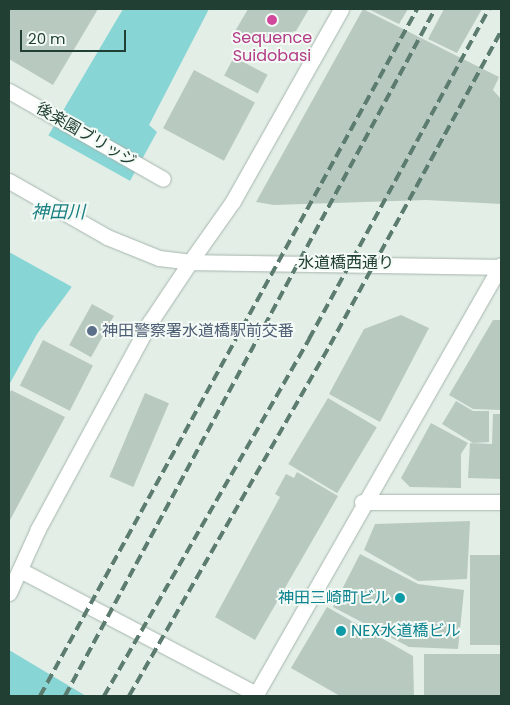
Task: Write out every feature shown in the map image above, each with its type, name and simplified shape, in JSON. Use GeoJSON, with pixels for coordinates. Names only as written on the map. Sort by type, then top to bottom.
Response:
{"type":"FeatureCollection","features":[{"type":"Feature","properties":{"kind":"street"},"geometry":{"type":"LineString","coordinates":[[9,593],[38,528],[150,322],[233,201],[341,9]]}},
{"type":"Feature","properties":{"kind":"street","name":"後楽園ブリッジ"},"geometry":{"type":"LineString","coordinates":[[9,91],[162,179]]}},
{"type":"Feature","properties":{"kind":"street"},"geometry":{"type":"LineString","coordinates":[[36,107],[43,93]]}},
{"type":"Feature","properties":{"kind":"street","name":"水道橋西通り"},"geometry":{"type":"LineString","coordinates":[[9,181],[107,237],[159,258],[190,262],[441,263],[501,266]]}},
{"type":"Feature","properties":{"kind":"street"},"geometry":{"type":"LineString","coordinates":[[20,570],[256,696],[362,502],[501,266]]}},
{"type":"Feature","properties":{"kind":"street"},"geometry":{"type":"LineString","coordinates":[[362,502],[501,502]]}},
{"type":"Feature","properties":{"kind":"water","name":"神田川"},"geometry":{"type":"Polygon","coordinates":[[[123,9],[209,9],[149,125],[157,132],[71,288],[37,334],[9,385],[9,202],[123,9]]]}},
{"type":"Feature","properties":{"kind":"water"},"geometry":{"type":"Polygon","coordinates":[[[9,650],[86,696],[9,696],[9,650]]]}},
{"type":"Feature","properties":{"kind":"pier"},"geometry":{"type":"Polygon","coordinates":[[[46,134],[132,182],[74,288],[9,252],[9,197],[46,134]]]}},
{"type":"Feature","properties":{"kind":"building"},"geometry":{"type":"Polygon","coordinates":[[[9,9],[98,9],[53,85],[9,59],[9,9]]]}},
{"type":"Feature","properties":{"kind":"building","name":"Sequence Suidobasi"},"geometry":{"type":"Polygon","coordinates":[[[248,9],[309,9],[296,31],[249,41],[234,33],[248,9]]]}},
{"type":"Feature","properties":{"kind":"building"},"geometry":{"type":"Polygon","coordinates":[[[363,9],[499,77],[493,90],[501,99],[501,204],[426,200],[274,205],[256,202],[363,9]]]}},
{"type":"Feature","properties":{"kind":"building"},"geometry":{"type":"Polygon","coordinates":[[[368,9],[408,9],[399,24],[368,9]]]}},
{"type":"Feature","properties":{"kind":"building"},"geometry":{"type":"Polygon","coordinates":[[[444,9],[482,9],[457,53],[428,39],[444,9]]]}},
{"type":"Feature","properties":{"kind":"building"},"geometry":{"type":"Polygon","coordinates":[[[234,57],[268,75],[258,93],[224,76],[234,57]]]}},
{"type":"Feature","properties":{"kind":"building"},"geometry":{"type":"Polygon","coordinates":[[[194,70],[255,102],[224,161],[163,128],[194,70]]]}},
{"type":"Feature","properties":{"kind":"building","name":"神田警察署水道橋駅前交番"},"geometry":{"type":"Polygon","coordinates":[[[92,304],[114,316],[91,357],[69,345],[92,304]]]}},
{"type":"Feature","properties":{"kind":"building"},"geometry":{"type":"Polygon","coordinates":[[[401,315],[429,328],[380,422],[329,394],[364,329],[401,315]]]}},
{"type":"Feature","properties":{"kind":"building"},"geometry":{"type":"Polygon","coordinates":[[[493,320],[501,320],[501,410],[473,409],[449,395],[493,320]]]}},
{"type":"Feature","properties":{"kind":"building"},"geometry":{"type":"Polygon","coordinates":[[[43,340],[93,365],[70,411],[20,385],[43,340]]]}},
{"type":"Feature","properties":{"kind":"building"},"geometry":{"type":"Polygon","coordinates":[[[11,390],[65,417],[9,522],[9,395],[11,390]]]}},
{"type":"Feature","properties":{"kind":"building"},"geometry":{"type":"Polygon","coordinates":[[[145,393],[169,403],[133,487],[109,477],[145,393]]]}},
{"type":"Feature","properties":{"kind":"building"},"geometry":{"type":"Polygon","coordinates":[[[328,398],[377,427],[337,493],[288,464],[328,398]]]}},
{"type":"Feature","properties":{"kind":"building"},"geometry":{"type":"Polygon","coordinates":[[[456,401],[473,411],[489,411],[489,442],[473,443],[442,424],[456,401]]]}},
{"type":"Feature","properties":{"kind":"building"},"geometry":{"type":"Polygon","coordinates":[[[493,414],[501,414],[501,479],[468,478],[470,443],[492,444],[493,414]]]}},
{"type":"Feature","properties":{"kind":"building"},"geometry":{"type":"Polygon","coordinates":[[[431,423],[468,443],[461,454],[461,488],[410,487],[401,478],[431,423]]]}},
{"type":"Feature","properties":{"kind":"building"},"geometry":{"type":"Polygon","coordinates":[[[297,472],[338,496],[255,640],[215,617],[280,497],[275,494],[286,474],[294,478],[297,472]]]}},
{"type":"Feature","properties":{"kind":"building"},"geometry":{"type":"Polygon","coordinates":[[[470,521],[467,579],[418,581],[364,550],[375,524],[470,521]]]}},
{"type":"Feature","properties":{"kind":"building","name":"神田三崎町ビル"},"geometry":{"type":"Polygon","coordinates":[[[360,554],[418,584],[464,590],[458,649],[409,647],[333,607],[360,554]]]}},
{"type":"Feature","properties":{"kind":"building"},"geometry":{"type":"Polygon","coordinates":[[[470,555],[501,555],[501,645],[470,645],[470,555]]]}},
{"type":"Feature","properties":{"kind":"building","name":"NEX水道橋ビル"},"geometry":{"type":"Polygon","coordinates":[[[327,607],[413,656],[414,696],[340,696],[291,668],[327,607]]]}},
{"type":"Feature","properties":{"kind":"building"},"geometry":{"type":"Polygon","coordinates":[[[424,654],[501,654],[501,696],[424,696],[424,654]]]}},
{"type":"Feature","properties":{"kind":"railway"},"geometry":{"type":"LineString","coordinates":[[40,696],[417,9]]}},
{"type":"Feature","properties":{"kind":"railway"},"geometry":{"type":"LineString","coordinates":[[65,696],[435,9]]}},
{"type":"Feature","properties":{"kind":"railway"},"geometry":{"type":"LineString","coordinates":[[104,696],[309,339],[489,9]]}},
{"type":"Feature","properties":{"kind":"railway"},"geometry":{"type":"LineString","coordinates":[[129,696],[330,345],[501,32]]}},
{"type":"Feature","properties":{"kind":"place","name":"Sequence Suidobasi"},"geometry":{"type":"Point","coordinates":[272,20]}},
{"type":"Feature","properties":{"kind":"place","name":"神田警察署水道橋駅前交番"},"geometry":{"type":"Point","coordinates":[92,331]}},
{"type":"Feature","properties":{"kind":"place","name":"神田三崎町ビル"},"geometry":{"type":"Point","coordinates":[400,598]}},
{"type":"Feature","properties":{"kind":"place","name":"NEX水道橋ビル"},"geometry":{"type":"Point","coordinates":[341,631]}}]}
